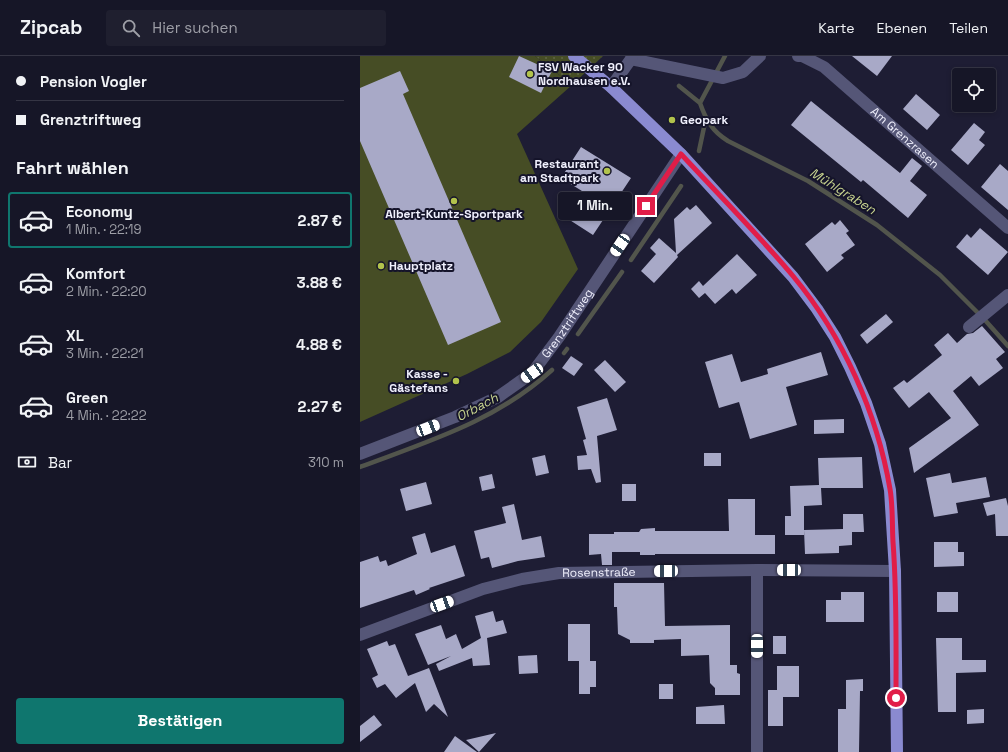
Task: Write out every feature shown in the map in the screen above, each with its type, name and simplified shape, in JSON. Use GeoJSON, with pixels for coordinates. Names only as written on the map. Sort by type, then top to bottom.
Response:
{"type":"FeatureCollection","features":[{"type":"Feature","properties":{"kind":"main road"},"geometry":{"type":"LineString","coordinates":[[574,56],[611,87],[681,154],[793,277],[817,309],[835,337],[850,366],[866,403],[880,444],[890,490],[895,570],[897,752]]}},
{"type":"Feature","properties":{"kind":"street"},"geometry":{"type":"LineString","coordinates":[[611,87],[632,57],[648,63],[723,78],[743,72],[759,57],[771,56]]}},
{"type":"Feature","properties":{"kind":"street","name":"Am Grenzrasen"},"geometry":{"type":"LineString","coordinates":[[798,56],[802,56],[824,67],[1008,228]]}},
{"type":"Feature","properties":{"kind":"street","name":"Grenztriftweg"},"geometry":{"type":"LineString","coordinates":[[360,454],[455,417],[498,397],[532,373],[559,337],[681,154]]}},
{"type":"Feature","properties":{"kind":"street"},"geometry":{"type":"LineString","coordinates":[[977,320],[1008,295]]}},
{"type":"Feature","properties":{"kind":"street"},"geometry":{"type":"LineString","coordinates":[[757,570],[757,752]]}},
{"type":"Feature","properties":{"kind":"street","name":"Rosenstraße"},"geometry":{"type":"LineString","coordinates":[[360,635],[483,589],[522,579],[559,573],[757,570],[895,570]]}},
{"type":"Feature","properties":{"kind":"green space","name":"Albert-Kuntz-Sportpark"},"geometry":{"type":"Polygon","coordinates":[[[360,56],[535,56],[572,85],[517,134],[578,269],[541,322],[510,352],[467,374],[360,422],[360,56]]]}},
{"type":"Feature","properties":{"kind":"green space"},"geometry":{"type":"Polygon","coordinates":[[[535,56],[603,56],[572,85],[535,56]]]}},
{"type":"Feature","properties":{"kind":"building","name":"FSV Wacker 90 Nordhausen e.V."},"geometry":{"type":"Polygon","coordinates":[[[519,56],[552,71],[541,93],[509,77],[519,56]]]}},
{"type":"Feature","properties":{"kind":"building"},"geometry":{"type":"Polygon","coordinates":[[[852,56],[892,56],[877,76],[852,56]]]}},
{"type":"Feature","properties":{"kind":"building"},"geometry":{"type":"Polygon","coordinates":[[[400,71],[409,91],[403,94],[501,322],[448,345],[360,141],[360,88],[400,71]]]}},
{"type":"Feature","properties":{"kind":"building"},"geometry":{"type":"Polygon","coordinates":[[[916,94],[940,115],[927,130],[903,109],[916,94]]]}},
{"type":"Feature","properties":{"kind":"building"},"geometry":{"type":"Polygon","coordinates":[[[811,101],[900,173],[912,158],[922,166],[910,181],[927,195],[908,218],[863,180],[861,182],[791,125],[811,101]]]}},
{"type":"Feature","properties":{"kind":"building"},"geometry":{"type":"Polygon","coordinates":[[[974,123],[985,132],[979,140],[985,145],[968,165],[951,150],[974,123]]]}},
{"type":"Feature","properties":{"kind":"building"},"geometry":{"type":"Polygon","coordinates":[[[581,147],[631,178],[593,235],[565,217],[582,191],[561,178],[581,147]]]}},
{"type":"Feature","properties":{"kind":"building"},"geometry":{"type":"Polygon","coordinates":[[[1000,164],[1008,171],[1008,210],[981,187],[1000,164]]]}},
{"type":"Feature","properties":{"kind":"building"},"geometry":{"type":"Polygon","coordinates":[[[696,205],[712,223],[677,255],[678,257],[654,283],[641,271],[656,254],[650,248],[659,238],[676,253],[674,219],[687,207],[690,210],[696,205]]]}},
{"type":"Feature","properties":{"kind":"building"},"geometry":{"type":"Polygon","coordinates":[[[840,220],[849,231],[846,233],[855,245],[841,255],[844,258],[827,272],[805,244],[832,222],[835,225],[840,220]]]}},
{"type":"Feature","properties":{"kind":"building"},"geometry":{"type":"Polygon","coordinates":[[[980,228],[1008,252],[988,275],[956,247],[967,234],[971,238],[980,228]]]}},
{"type":"Feature","properties":{"kind":"building"},"geometry":{"type":"Polygon","coordinates":[[[737,254],[757,275],[736,294],[732,289],[715,304],[705,293],[699,298],[691,289],[699,281],[703,286],[737,254]]]}},
{"type":"Feature","properties":{"kind":"building"},"geometry":{"type":"Polygon","coordinates":[[[886,314],[893,322],[867,344],[860,335],[886,314]]]}},
{"type":"Feature","properties":{"kind":"building"},"geometry":{"type":"Polygon","coordinates":[[[982,326],[1005,352],[996,359],[1003,368],[979,386],[971,376],[953,391],[979,425],[914,473],[909,448],[951,418],[929,392],[909,408],[893,388],[904,380],[907,383],[942,355],[934,345],[948,333],[957,343],[967,334],[973,333],[982,326]]]}},
{"type":"Feature","properties":{"kind":"building"},"geometry":{"type":"Polygon","coordinates":[[[821,352],[828,375],[786,387],[797,425],[750,439],[739,402],[719,408],[705,362],[732,354],[741,382],[768,374],[767,369],[821,352]]]}},
{"type":"Feature","properties":{"kind":"building"},"geometry":{"type":"Polygon","coordinates":[[[571,356],[583,364],[574,376],[562,368],[571,356]]]}},
{"type":"Feature","properties":{"kind":"building"},"geometry":{"type":"Polygon","coordinates":[[[605,360],[626,382],[615,392],[594,370],[605,360]]]}},
{"type":"Feature","properties":{"kind":"building"},"geometry":{"type":"Polygon","coordinates":[[[607,398],[617,430],[597,436],[601,482],[596,483],[591,469],[578,470],[577,456],[587,455],[583,440],[586,439],[577,407],[607,398]]]}},
{"type":"Feature","properties":{"kind":"building"},"geometry":{"type":"Polygon","coordinates":[[[844,419],[844,433],[814,434],[814,420],[844,419]]]}},
{"type":"Feature","properties":{"kind":"building"},"geometry":{"type":"Polygon","coordinates":[[[704,453],[721,453],[721,466],[704,466],[704,453]]]}},
{"type":"Feature","properties":{"kind":"building"},"geometry":{"type":"Polygon","coordinates":[[[545,455],[549,473],[536,476],[532,458],[545,455]]]}},
{"type":"Feature","properties":{"kind":"building"},"geometry":{"type":"Polygon","coordinates":[[[862,457],[863,488],[821,488],[822,505],[804,506],[804,535],[785,535],[785,516],[791,516],[790,486],[819,485],[818,458],[862,457]]]}},
{"type":"Feature","properties":{"kind":"building"},"geometry":{"type":"Polygon","coordinates":[[[950,473],[952,483],[986,477],[990,497],[956,503],[958,513],[934,517],[926,478],[950,473]]]}},
{"type":"Feature","properties":{"kind":"building"},"geometry":{"type":"Polygon","coordinates":[[[492,474],[495,488],[482,491],[479,477],[492,474]]]}},
{"type":"Feature","properties":{"kind":"building"},"geometry":{"type":"Polygon","coordinates":[[[426,482],[432,504],[406,511],[400,489],[426,482]]]}},
{"type":"Feature","properties":{"kind":"building"},"geometry":{"type":"Polygon","coordinates":[[[622,484],[636,484],[636,501],[622,501],[622,484]]]}},
{"type":"Feature","properties":{"kind":"building"},"geometry":{"type":"Polygon","coordinates":[[[1006,498],[1008,506],[1008,536],[996,536],[995,514],[987,516],[983,503],[1006,498]]]}},
{"type":"Feature","properties":{"kind":"building"},"geometry":{"type":"Polygon","coordinates":[[[728,499],[755,499],[755,535],[775,535],[775,554],[640,555],[640,552],[612,552],[612,565],[602,565],[601,554],[589,555],[589,534],[639,532],[641,529],[655,528],[655,531],[729,531],[728,499]]]}},
{"type":"Feature","properties":{"kind":"building"},"geometry":{"type":"Polygon","coordinates":[[[514,504],[522,540],[541,536],[545,557],[518,561],[492,568],[489,557],[481,559],[474,531],[506,523],[502,507],[514,504]]]}},
{"type":"Feature","properties":{"kind":"building"},"geometry":{"type":"Polygon","coordinates":[[[843,514],[863,514],[864,532],[852,532],[852,545],[839,546],[839,553],[805,554],[804,530],[843,529],[843,514]]]}},
{"type":"Feature","properties":{"kind":"building"},"geometry":{"type":"Polygon","coordinates":[[[425,533],[431,553],[455,545],[465,576],[429,588],[430,589],[416,595],[414,590],[360,608],[360,562],[378,556],[380,562],[386,560],[388,566],[417,554],[412,537],[425,533]]]}},
{"type":"Feature","properties":{"kind":"building"},"geometry":{"type":"Polygon","coordinates":[[[934,542],[958,542],[958,552],[964,552],[964,566],[934,567],[934,542]]]}},
{"type":"Feature","properties":{"kind":"building"},"geometry":{"type":"Polygon","coordinates":[[[614,583],[664,583],[665,626],[730,625],[730,665],[737,665],[737,673],[740,674],[740,695],[715,695],[715,688],[710,683],[709,655],[681,656],[681,639],[654,640],[654,643],[630,643],[630,640],[618,634],[617,607],[614,607],[614,583]]]}},
{"type":"Feature","properties":{"kind":"building"},"geometry":{"type":"Polygon","coordinates":[[[841,592],[864,592],[864,622],[826,622],[826,600],[841,600],[841,592]]]}},
{"type":"Feature","properties":{"kind":"building"},"geometry":{"type":"Polygon","coordinates":[[[937,592],[958,592],[958,612],[937,612],[937,592]]]}},
{"type":"Feature","properties":{"kind":"building"},"geometry":{"type":"Polygon","coordinates":[[[493,611],[496,622],[503,620],[507,633],[487,638],[490,665],[473,666],[472,658],[439,671],[436,664],[451,656],[428,665],[415,634],[441,625],[446,639],[456,634],[462,649],[481,638],[475,616],[493,611]]]}},
{"type":"Feature","properties":{"kind":"building"},"geometry":{"type":"Polygon","coordinates":[[[568,624],[590,624],[590,661],[596,661],[596,687],[590,687],[590,694],[579,694],[579,661],[568,661],[568,624]]]}},
{"type":"Feature","properties":{"kind":"building"},"geometry":{"type":"Polygon","coordinates":[[[773,636],[786,636],[786,654],[773,654],[773,636]]]}},
{"type":"Feature","properties":{"kind":"building"},"geometry":{"type":"Polygon","coordinates":[[[936,638],[962,638],[962,660],[986,660],[986,672],[956,673],[956,712],[938,712],[936,638]]]}},
{"type":"Feature","properties":{"kind":"building"},"geometry":{"type":"Polygon","coordinates":[[[387,641],[389,646],[395,644],[408,676],[429,668],[448,717],[434,704],[426,712],[415,683],[396,698],[385,684],[377,688],[372,678],[378,675],[367,649],[387,641]]]}},
{"type":"Feature","properties":{"kind":"building"},"geometry":{"type":"Polygon","coordinates":[[[537,655],[538,673],[519,674],[518,656],[537,655]]]}},
{"type":"Feature","properties":{"kind":"building"},"geometry":{"type":"Polygon","coordinates":[[[777,666],[799,666],[799,697],[783,697],[783,726],[768,726],[768,690],[777,690],[777,666]]]}},
{"type":"Feature","properties":{"kind":"building"},"geometry":{"type":"Polygon","coordinates":[[[863,679],[863,691],[860,691],[859,752],[838,752],[838,709],[846,709],[846,680],[863,679]]]}},
{"type":"Feature","properties":{"kind":"building"},"geometry":{"type":"Polygon","coordinates":[[[659,684],[673,684],[673,699],[659,699],[659,684]]]}},
{"type":"Feature","properties":{"kind":"building"},"geometry":{"type":"Polygon","coordinates":[[[724,705],[725,724],[696,724],[696,707],[724,705]]]}},
{"type":"Feature","properties":{"kind":"building"},"geometry":{"type":"Polygon","coordinates":[[[984,709],[984,723],[967,724],[967,710],[984,709]]]}},
{"type":"Feature","properties":{"kind":"building"},"geometry":{"type":"Polygon","coordinates":[[[374,715],[382,725],[360,742],[360,726],[374,715]]]}},
{"type":"Feature","properties":{"kind":"building"},"geometry":{"type":"Polygon","coordinates":[[[496,733],[479,752],[466,740],[496,733]]]}},
{"type":"Feature","properties":{"kind":"building"},"geometry":{"type":"Polygon","coordinates":[[[455,736],[477,752],[444,752],[455,736]]]}},
{"type":"Feature","properties":{"kind":"waterway","name":"Mühlgraben"},"geometry":{"type":"LineString","coordinates":[[725,56],[700,103],[707,120],[714,129],[728,141],[808,181],[877,225],[940,275],[984,319],[1008,346]]}},
{"type":"Feature","properties":{"kind":"waterway"},"geometry":{"type":"LineString","coordinates":[[679,86],[700,103]]}},
{"type":"Feature","properties":{"kind":"waterway","name":"Orbach"},"geometry":{"type":"LineString","coordinates":[[699,151],[706,118]]}},
{"type":"Feature","properties":{"kind":"waterway","name":"Orbach"},"geometry":{"type":"LineString","coordinates":[[631,260],[681,186]]}},
{"type":"Feature","properties":{"kind":"waterway","name":"Orbach"},"geometry":{"type":"LineString","coordinates":[[578,334],[622,272]]}},
{"type":"Feature","properties":{"kind":"waterway","name":"Orbach"},"geometry":{"type":"LineString","coordinates":[[564,353],[567,349]]}},
{"type":"Feature","properties":{"kind":"waterway","name":"Orbach"},"geometry":{"type":"LineString","coordinates":[[360,467],[461,428],[485,416],[531,388],[552,370]]}},
{"type":"Feature","properties":{"kind":"place","name":"FSV Wacker 90 Nordhausen e.V."},"geometry":{"type":"Point","coordinates":[530,74]}},
{"type":"Feature","properties":{"kind":"place","name":"Geopark"},"geometry":{"type":"Point","coordinates":[672,120]}},
{"type":"Feature","properties":{"kind":"place","name":"Restaurant am Stadtpark"},"geometry":{"type":"Point","coordinates":[607,171]}},
{"type":"Feature","properties":{"kind":"place","name":"Albert-Kuntz-Sportpark"},"geometry":{"type":"Point","coordinates":[454,201]}},
{"type":"Feature","properties":{"kind":"place","name":"Hauptplatz"},"geometry":{"type":"Point","coordinates":[381,266]}},
{"type":"Feature","properties":{"kind":"place","name":"Kasse - Gästefans"},"geometry":{"type":"Point","coordinates":[456,381]}},
{"type":"Feature","properties":{"kind":"route"},"geometry":{"type":"LineString","coordinates":[[646,206],[681,154],[793,277],[817,309],[835,337],[850,366],[866,403],[880,444],[890,490],[895,570],[896,698]]}}]}
